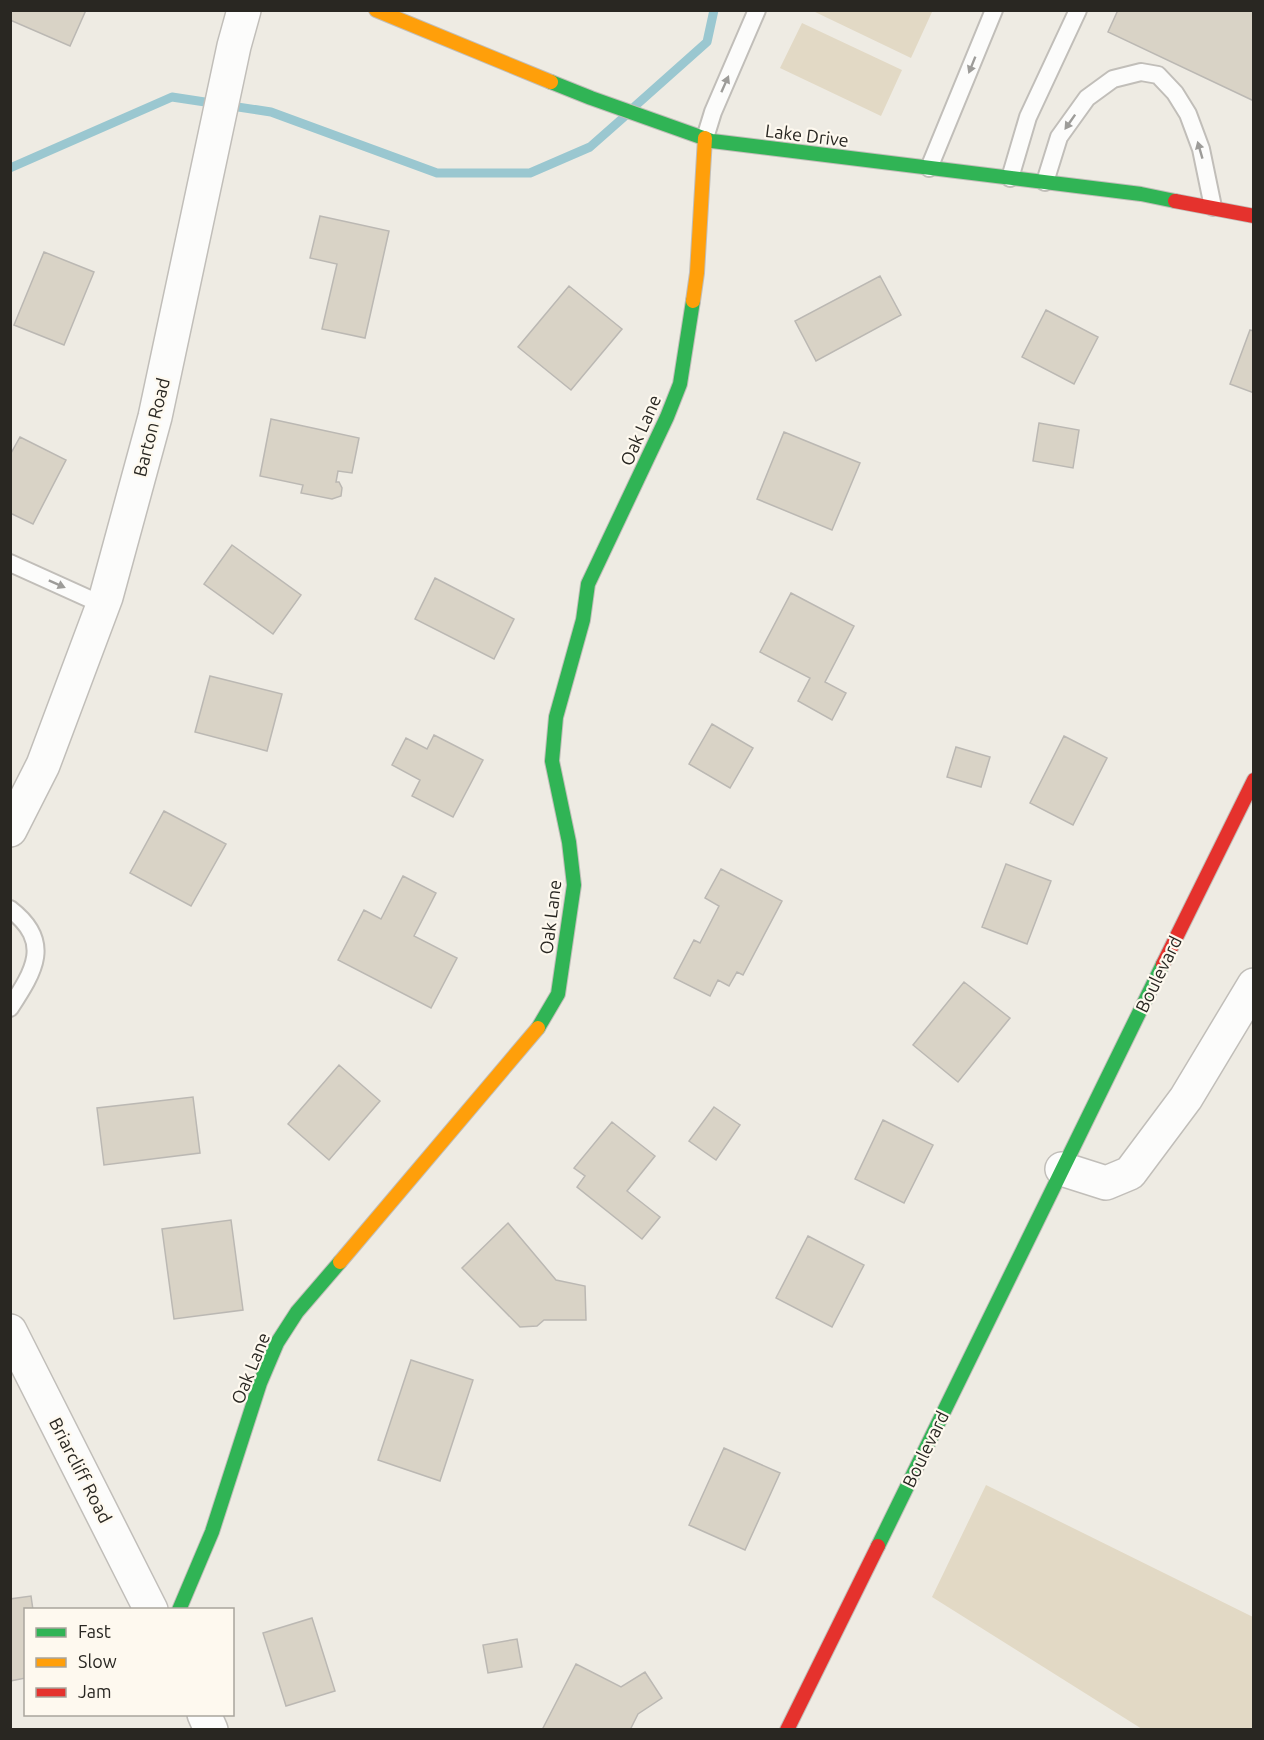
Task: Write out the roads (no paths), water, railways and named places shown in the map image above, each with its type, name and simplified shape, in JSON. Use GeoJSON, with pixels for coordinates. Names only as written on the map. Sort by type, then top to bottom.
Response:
{"type":"FeatureCollection","features":[{"type":"Feature","properties":{"kind":"street","name":"Barton Road"},"geometry":{"type":"LineString","coordinates":[[10,830],[43,765],[103,605],[154,417],[244,10]]}},
{"type":"Feature","properties":{"kind":"street","name":"Lake Drive"},"geometry":{"type":"LineString","coordinates":[[376,10],[608,104],[705,138],[1141,194],[1254,216]]}},
{"type":"Feature","properties":{"kind":"street","name":"Oak Lane"},"geometry":{"type":"LineString","coordinates":[[180,1608],[212,1532],[261,1383],[277,1343],[297,1312],[541,1025],[558,994],[574,885],[569,842],[552,760],[556,717],[583,620],[588,584],[667,417],[680,384],[697,273],[705,138]]}},
{"type":"Feature","properties":{"kind":"street","name":"Boulevard"},"geometry":{"type":"LineString","coordinates":[[787,1730],[1254,780]]}},
{"type":"Feature","properties":{"kind":"street"},"geometry":{"type":"LineString","coordinates":[[1062,1169],[1106,1183],[1130,1173],[1186,1098],[1254,985]]}},
{"type":"Feature","properties":{"kind":"street","name":"Briarcliff Road"},"geometry":{"type":"LineString","coordinates":[[10,1330],[150,1608]]}},
{"type":"Feature","properties":{"kind":"street"},"geometry":{"type":"LineString","coordinates":[[205,1716],[211,1730]]}},
{"type":"Feature","properties":{"kind":"lane"},"geometry":{"type":"LineString","coordinates":[[705,138],[713,112],[757,10]]}},
{"type":"Feature","properties":{"kind":"lane"},"geometry":{"type":"LineString","coordinates":[[929,168],[994,10]]}},
{"type":"Feature","properties":{"kind":"lane"},"geometry":{"type":"LineString","coordinates":[[1010,178],[1028,117],[1078,10]]}},
{"type":"Feature","properties":{"kind":"lane"},"geometry":{"type":"LineString","coordinates":[[1046,182],[1059,137],[1087,98],[1113,79],[1141,72],[1158,75],[1175,93],[1188,114],[1201,149],[1213,207]]}},
{"type":"Feature","properties":{"kind":"lane"},"geometry":{"type":"LineString","coordinates":[[10,563],[103,605]]}},
{"type":"Feature","properties":{"kind":"lane"},"geometry":{"type":"LineString","coordinates":[[10,909],[25,920],[34,939],[36,958],[27,981],[10,1008]]}},
{"type":"Feature","properties":{"kind":"waterway"},"geometry":{"type":"LineString","coordinates":[[634,107],[707,42],[714,10]]}},
{"type":"Feature","properties":{"kind":"waterway"},"geometry":{"type":"LineString","coordinates":[[10,168],[172,97],[271,112],[437,173],[530,173],[590,147],[624,117]]}}]}
